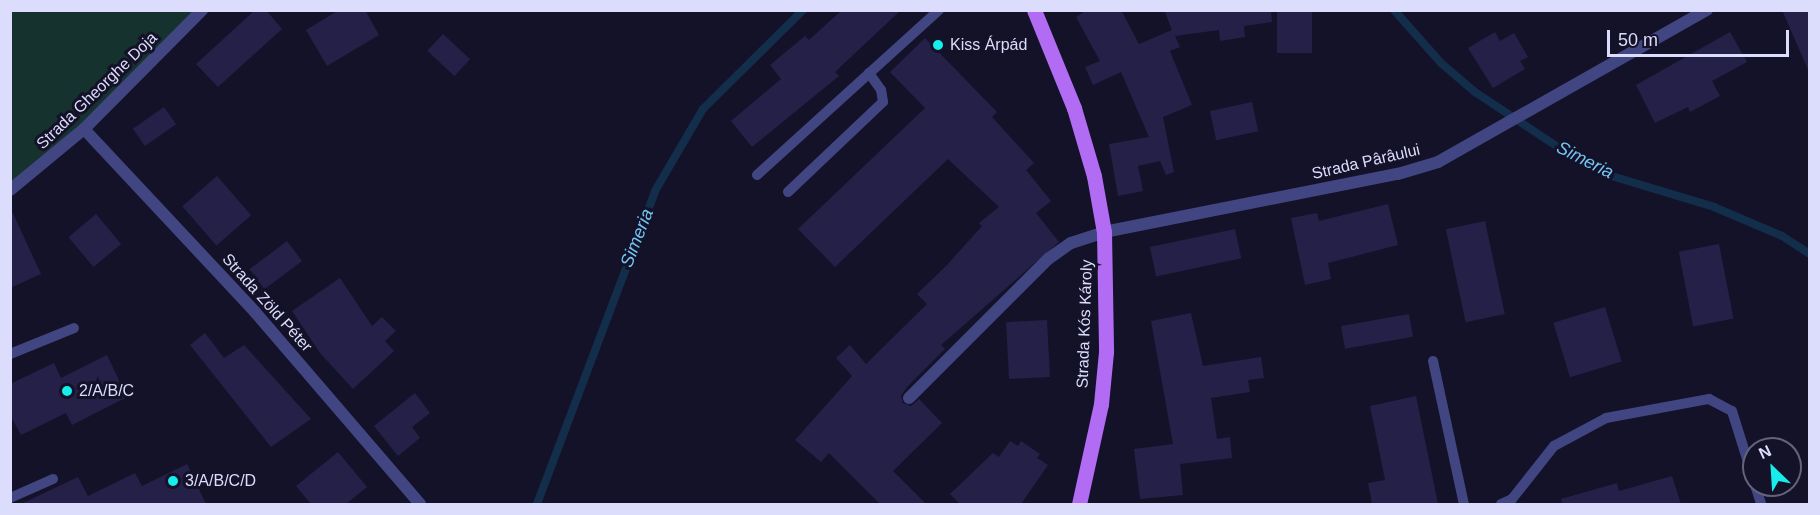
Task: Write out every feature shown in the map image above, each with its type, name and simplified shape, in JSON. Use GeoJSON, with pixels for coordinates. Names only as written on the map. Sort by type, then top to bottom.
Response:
{"type":"FeatureCollection","features":[{"type":"Feature","properties":{"kind":"main road","name":"Strada Kós Károly"},"geometry":{"type":"LineString","coordinates":[[1034,10],[1074,108],[1094,176],[1104,232],[1106,352],[1101,404],[1079,504]]}},
{"type":"Feature","properties":{"kind":"street","name":"Strada Gheorghe Doja"},"geometry":{"type":"LineString","coordinates":[[10,190],[84,129],[202,10]]}},
{"type":"Feature","properties":{"kind":"street","name":"Strada Pârâului"},"geometry":{"type":"LineString","coordinates":[[909,398],[1048,259],[1071,243],[1104,232],[1398,174],[1469,148],[1539,105],[1707,10]]}},
{"type":"Feature","properties":{"kind":"street","name":"Strada Zöld Péter"},"geometry":{"type":"LineString","coordinates":[[84,129],[255,312],[420,504]]}},
{"type":"Feature","properties":{"kind":"lane"},"geometry":{"type":"LineString","coordinates":[[757,175],[939,10]]}},
{"type":"Feature","properties":{"kind":"lane"},"geometry":{"type":"LineString","coordinates":[[788,192],[883,102],[881,90],[869,74]]}},
{"type":"Feature","properties":{"kind":"lane"},"geometry":{"type":"LineString","coordinates":[[10,354],[74,328]]}},
{"type":"Feature","properties":{"kind":"lane"},"geometry":{"type":"LineString","coordinates":[[1433,361],[1464,504]]}},
{"type":"Feature","properties":{"kind":"lane"},"geometry":{"type":"LineString","coordinates":[[1501,504],[1512,499],[1554,446],[1606,418],[1709,399],[1731,411],[1742,444]]}},
{"type":"Feature","properties":{"kind":"lane"},"geometry":{"type":"LineString","coordinates":[[10,498],[52,479]]}},
{"type":"Feature","properties":{"kind":"green space"},"geometry":{"type":"Polygon","coordinates":[[[11,11],[202,11],[11,190],[11,11]]]}},
{"type":"Feature","properties":{"kind":"building"},"geometry":{"type":"Polygon","coordinates":[[[255,10],[266,10],[282,29],[218,87],[196,64],[255,10]]]}},
{"type":"Feature","properties":{"kind":"building"},"geometry":{"type":"Polygon","coordinates":[[[339,10],[365,10],[379,35],[327,66],[306,30],[339,10]]]}},
{"type":"Feature","properties":{"kind":"building"},"geometry":{"type":"Polygon","coordinates":[[[842,10],[901,10],[835,72],[839,76],[752,147],[731,121],[781,79],[770,65],[805,36],[809,40],[842,10]]]}},
{"type":"Feature","properties":{"kind":"building"},"geometry":{"type":"Polygon","coordinates":[[[1087,10],[1121,10],[1139,44],[1172,30],[1164,10],[1271,10],[1272,22],[1244,26],[1245,37],[1220,41],[1219,30],[1175,36],[1180,47],[1170,51],[1192,105],[1163,117],[1174,172],[1166,175],[1160,161],[1138,166],[1143,191],[1118,196],[1109,144],[1149,137],[1121,72],[1093,85],[1085,67],[1100,61],[1076,17],[1087,10]]]}},
{"type":"Feature","properties":{"kind":"building"},"geometry":{"type":"Polygon","coordinates":[[[1277,10],[1312,10],[1312,53],[1277,53],[1277,10]]]}},
{"type":"Feature","properties":{"kind":"building"},"geometry":{"type":"Polygon","coordinates":[[[1782,10],[1809,10],[1809,72],[1782,10]]]}},
{"type":"Feature","properties":{"kind":"building"},"geometry":{"type":"Polygon","coordinates":[[[1495,32],[1500,41],[1514,33],[1528,57],[1520,61],[1525,69],[1493,88],[1468,48],[1495,32]]]}},
{"type":"Feature","properties":{"kind":"building"},"geometry":{"type":"Polygon","coordinates":[[[1730,32],[1747,62],[1712,81],[1720,96],[1690,112],[1688,107],[1655,123],[1636,85],[1730,32]]]}},
{"type":"Feature","properties":{"kind":"building"},"geometry":{"type":"Polygon","coordinates":[[[443,34],[470,59],[454,76],[427,51],[443,34]]]}},
{"type":"Feature","properties":{"kind":"building"},"geometry":{"type":"Polygon","coordinates":[[[925,38],[997,112],[992,117],[1034,163],[1026,170],[1051,201],[1036,213],[1059,242],[941,345],[945,349],[907,387],[901,396],[903,403],[911,406],[919,399],[942,423],[893,471],[926,504],[880,504],[829,453],[821,462],[795,440],[852,376],[836,358],[850,345],[866,364],[927,304],[917,294],[982,226],[979,223],[999,207],[948,159],[835,267],[798,229],[925,108],[890,72],[925,38]]]}},
{"type":"Feature","properties":{"kind":"building"},"geometry":{"type":"Polygon","coordinates":[[[1252,102],[1258,131],[1216,140],[1210,111],[1252,102]]]}},
{"type":"Feature","properties":{"kind":"building"},"geometry":{"type":"Polygon","coordinates":[[[164,107],[176,124],[145,146],[133,129],[164,107]]]}},
{"type":"Feature","properties":{"kind":"building"},"geometry":{"type":"Polygon","coordinates":[[[217,176],[251,215],[216,245],[182,206],[217,176]]]}},
{"type":"Feature","properties":{"kind":"building"},"geometry":{"type":"Polygon","coordinates":[[[1388,204],[1398,245],[1328,263],[1331,279],[1305,285],[1291,218],[1317,213],[1319,221],[1388,204]]]}},
{"type":"Feature","properties":{"kind":"building"},"geometry":{"type":"Polygon","coordinates":[[[10,207],[41,274],[10,288],[10,207]]]}},
{"type":"Feature","properties":{"kind":"building"},"geometry":{"type":"Polygon","coordinates":[[[96,214],[121,244],[93,267],[68,237],[96,214]]]}},
{"type":"Feature","properties":{"kind":"building"},"geometry":{"type":"Polygon","coordinates":[[[1485,221],[1505,314],[1466,322],[1446,229],[1485,221]]]}},
{"type":"Feature","properties":{"kind":"building"},"geometry":{"type":"Polygon","coordinates":[[[1235,229],[1241,258],[1156,276],[1150,247],[1235,229]]]}},
{"type":"Feature","properties":{"kind":"building"},"geometry":{"type":"Polygon","coordinates":[[[287,241],[302,261],[265,289],[249,269],[287,241]]]}},
{"type":"Feature","properties":{"kind":"building"},"geometry":{"type":"Polygon","coordinates":[[[1719,244],[1734,319],[1693,326],[1679,252],[1719,244]]]}},
{"type":"Feature","properties":{"kind":"building"},"geometry":{"type":"Polygon","coordinates":[[[340,278],[372,326],[382,317],[396,331],[385,341],[394,351],[353,389],[320,353],[292,311],[340,278]]]}},
{"type":"Feature","properties":{"kind":"building"},"geometry":{"type":"Polygon","coordinates":[[[1605,307],[1622,362],[1570,377],[1553,323],[1605,307]]]}},
{"type":"Feature","properties":{"kind":"building"},"geometry":{"type":"Polygon","coordinates":[[[1191,313],[1203,366],[1261,357],[1264,378],[1248,380],[1250,392],[1211,398],[1217,439],[1230,437],[1232,458],[1180,464],[1183,495],[1140,499],[1134,449],[1173,444],[1151,321],[1191,313]]]}},
{"type":"Feature","properties":{"kind":"building"},"geometry":{"type":"Polygon","coordinates":[[[1409,314],[1413,337],[1345,349],[1341,326],[1409,314]]]}},
{"type":"Feature","properties":{"kind":"building"},"geometry":{"type":"Polygon","coordinates":[[[1047,320],[1050,377],[1009,379],[1006,322],[1047,320]]]}},
{"type":"Feature","properties":{"kind":"building"},"geometry":{"type":"Polygon","coordinates":[[[205,333],[224,358],[244,345],[311,419],[271,447],[190,345],[205,333]]]}},
{"type":"Feature","properties":{"kind":"building","name":"2/A/B/C"},"geometry":{"type":"Polygon","coordinates":[[[107,355],[127,397],[72,425],[66,413],[21,435],[10,415],[10,384],[54,363],[61,378],[107,355]]]}},
{"type":"Feature","properties":{"kind":"building"},"geometry":{"type":"Polygon","coordinates":[[[415,393],[430,413],[412,427],[420,438],[398,456],[374,426],[415,393]]]}},
{"type":"Feature","properties":{"kind":"building"},"geometry":{"type":"Polygon","coordinates":[[[1416,396],[1438,504],[1372,504],[1368,483],[1385,480],[1370,406],[1416,396]]]}},
{"type":"Feature","properties":{"kind":"building"},"geometry":{"type":"Polygon","coordinates":[[[1010,441],[1018,446],[1021,441],[1040,454],[1037,458],[1048,465],[1021,504],[960,504],[950,494],[993,453],[999,457],[1010,441]]]}},
{"type":"Feature","properties":{"kind":"building"},"geometry":{"type":"Polygon","coordinates":[[[338,452],[367,487],[346,504],[311,504],[296,486],[338,452]]]}},
{"type":"Feature","properties":{"kind":"building","name":"3/A/B/C/D"},"geometry":{"type":"Polygon","coordinates":[[[187,464],[206,504],[21,504],[78,477],[88,496],[135,473],[142,486],[187,464]]]}},
{"type":"Feature","properties":{"kind":"building"},"geometry":{"type":"Polygon","coordinates":[[[1672,476],[1681,504],[1562,504],[1561,499],[1617,483],[1619,491],[1672,476]]]}},
{"type":"Feature","properties":{"kind":"waterway","name":"Simeria"},"geometry":{"type":"LineString","coordinates":[[537,504],[655,191],[703,109],[803,10]]}},
{"type":"Feature","properties":{"kind":"waterway","name":"Simeria"},"geometry":{"type":"LineString","coordinates":[[1394,10],[1441,63],[1475,92],[1579,161],[1605,174],[1714,207],[1782,236],[1810,254]]}},
{"type":"Feature","properties":{"kind":"place","name":"Kiss Árpád"},"geometry":{"type":"Point","coordinates":[938,45]}},
{"type":"Feature","properties":{"kind":"place","name":"2/A/B/C"},"geometry":{"type":"Point","coordinates":[67,391]}},
{"type":"Feature","properties":{"kind":"place","name":"3/A/B/C/D"},"geometry":{"type":"Point","coordinates":[173,481]}}]}
